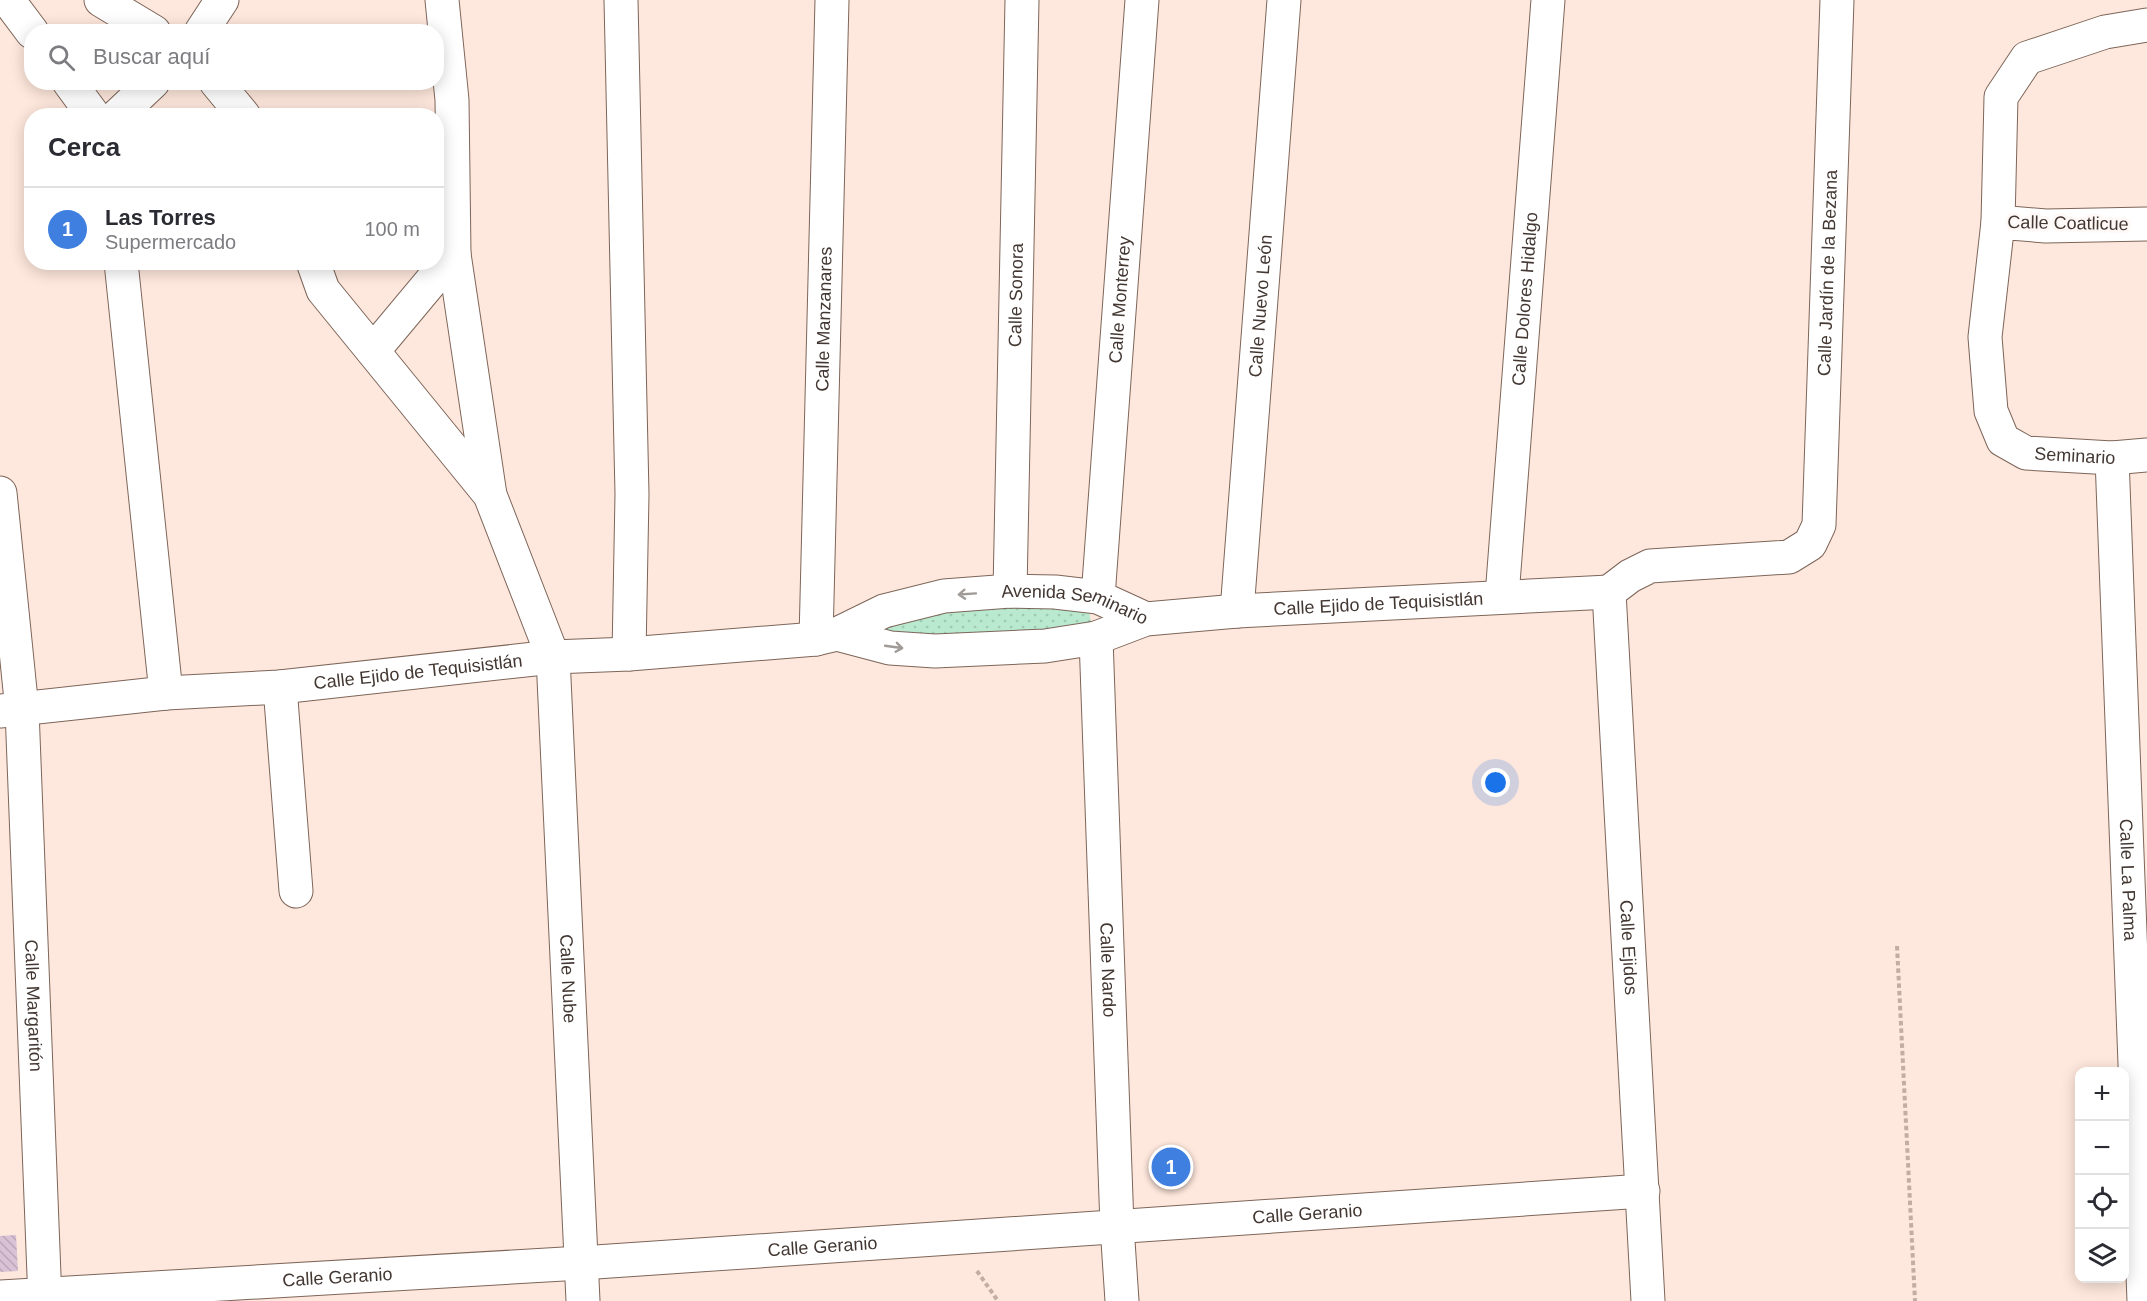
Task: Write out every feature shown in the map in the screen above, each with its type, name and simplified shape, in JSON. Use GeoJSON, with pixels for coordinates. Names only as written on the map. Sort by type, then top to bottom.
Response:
{"type":"FeatureCollection","features":[{"type":"Feature","properties":{"kind":"street"},"geometry":{"type":"LineString","coordinates":[[8,0],[26,24]]}},
{"type":"Feature","properties":{"kind":"street"},"geometry":{"type":"LineString","coordinates":[[101,0],[141,24]]}},
{"type":"Feature","properties":{"kind":"street"},"geometry":{"type":"LineString","coordinates":[[206,24],[222,0]]}},
{"type":"Feature","properties":{"kind":"street"},"geometry":{"type":"LineString","coordinates":[[442,0],[452,100],[445,190],[490,495]]}},
{"type":"Feature","properties":{"kind":"street"},"geometry":{"type":"LineString","coordinates":[[621,0],[632,494],[629,654]]}},
{"type":"Feature","properties":{"kind":"street","name":"Calle Manzanares"},"geometry":{"type":"LineString","coordinates":[[826,637],[832,0]]}},
{"type":"Feature","properties":{"kind":"street","name":"Calle Sonora"},"geometry":{"type":"LineString","coordinates":[[1010,591],[1022,0]]}},
{"type":"Feature","properties":{"kind":"street","name":"Calle Monterrey"},"geometry":{"type":"LineString","coordinates":[[1098,597],[1142,0]]}},
{"type":"Feature","properties":{"kind":"street","name":"Calle Nuevo León"},"geometry":{"type":"LineString","coordinates":[[1237,611],[1284,0]]}},
{"type":"Feature","properties":{"kind":"street","name":"Calle Dolores Hidalgo"},"geometry":{"type":"LineString","coordinates":[[1503,596],[1548,0]]}},
{"type":"Feature","properties":{"kind":"street","name":"Calle Jardín de la Bezana"},"geometry":{"type":"LineString","coordinates":[[1609,592],[1630,576],[1650,566],[1789,557],[1810,544],[1819,525],[1837,0]]}},
{"type":"Feature","properties":{"kind":"street"},"geometry":{"type":"LineString","coordinates":[[1998,222],[2001,97],[2027,58],[2105,32],[2147,25]]}},
{"type":"Feature","properties":{"kind":"street"},"geometry":{"type":"LineString","coordinates":[[75,90],[88,108]]}},
{"type":"Feature","properties":{"kind":"street"},"geometry":{"type":"LineString","coordinates":[[125,108],[145,90]]}},
{"type":"Feature","properties":{"kind":"street"},"geometry":{"type":"LineString","coordinates":[[223,90],[237,108]]}},
{"type":"Feature","properties":{"kind":"street","name":"Calle Coatlicue"},"geometry":{"type":"LineString","coordinates":[[1985,338],[1998,222],[2046,226],[2147,224]]}},
{"type":"Feature","properties":{"kind":"street"},"geometry":{"type":"LineString","coordinates":[[444,266],[454,254]]}},
{"type":"Feature","properties":{"kind":"street"},"geometry":{"type":"LineString","coordinates":[[122,270],[166,693]]}},
{"type":"Feature","properties":{"kind":"street"},"geometry":{"type":"LineString","coordinates":[[316,270],[323,290],[490,495]]}},
{"type":"Feature","properties":{"kind":"street"},"geometry":{"type":"LineString","coordinates":[[373,351],[441,270]]}},
{"type":"Feature","properties":{"kind":"street","name":"Seminario"},"geometry":{"type":"LineString","coordinates":[[1985,338],[1991,411],[2003,440],[2026,453],[2112,458],[2147,454]]}},
{"type":"Feature","properties":{"kind":"street","name":"Calle La Palma"},"geometry":{"type":"LineString","coordinates":[[2112,458],[2144,1301]]}},
{"type":"Feature","properties":{"kind":"street","name":"Calle Margaritón"},"geometry":{"type":"LineString","coordinates":[[0,493],[45,1297]]}},
{"type":"Feature","properties":{"kind":"street","name":"Calle Nube"},"geometry":{"type":"LineString","coordinates":[[490,495],[553,657],[583,1301]]}},
{"type":"Feature","properties":{"kind":"street","name":"Avenida Seminario"},"geometry":{"type":"LineString","coordinates":[[826,637],[884,611],[944,596],[1010,591],[1055,592],[1098,597],[1146,619]]}},
{"type":"Feature","properties":{"kind":"street","name":"Calle Ejido de Tequisistlán"},"geometry":{"type":"LineString","coordinates":[[1146,619],[1237,611],[1609,592]]}},
{"type":"Feature","properties":{"kind":"street","name":"Calle Ejidos"},"geometry":{"type":"LineString","coordinates":[[1609,592],[1648,1301]]}},
{"type":"Feature","properties":{"kind":"street","name":"Avenida Seminario"},"geometry":{"type":"LineString","coordinates":[[826,637],[891,648],[935,651],[1045,646],[1096,638],[1146,619]]}},
{"type":"Feature","properties":{"kind":"street","name":"Calle Ejido de Tequisistlán"},"geometry":{"type":"LineString","coordinates":[[11,711],[166,693],[280,687],[553,657],[629,654],[826,637]]}},
{"type":"Feature","properties":{"kind":"street","name":"Calle Nardo"},"geometry":{"type":"LineString","coordinates":[[1096,638],[1122,1301]]}},
{"type":"Feature","properties":{"kind":"street"},"geometry":{"type":"LineString","coordinates":[[280,687],[296,891]]}},
{"type":"Feature","properties":{"kind":"street","name":"Calle Geranio"},"geometry":{"type":"LineString","coordinates":[[0,1297],[45,1297],[581,1263],[1643,1191]]}},
{"type":"Feature","properties":{"kind":"path"},"geometry":{"type":"LineString","coordinates":[[1897,946],[1915,1301]]}},
{"type":"Feature","properties":{"kind":"green space"},"geometry":{"type":"Polygon","coordinates":[[[1027,604],[1089,611],[1092,627],[1027,636],[889,637],[883,624],[902,614],[1027,604]]]}},
{"type":"Feature","properties":{"kind":"building"},"geometry":{"type":"Polygon","coordinates":[[[16,1235],[18,1271],[0,1272],[0,1236],[16,1235]]]}},
{"type":"Feature","properties":{"kind":"place","name":"Las Torres"},"geometry":{"type":"Point","coordinates":[1171,1167]}}]}
